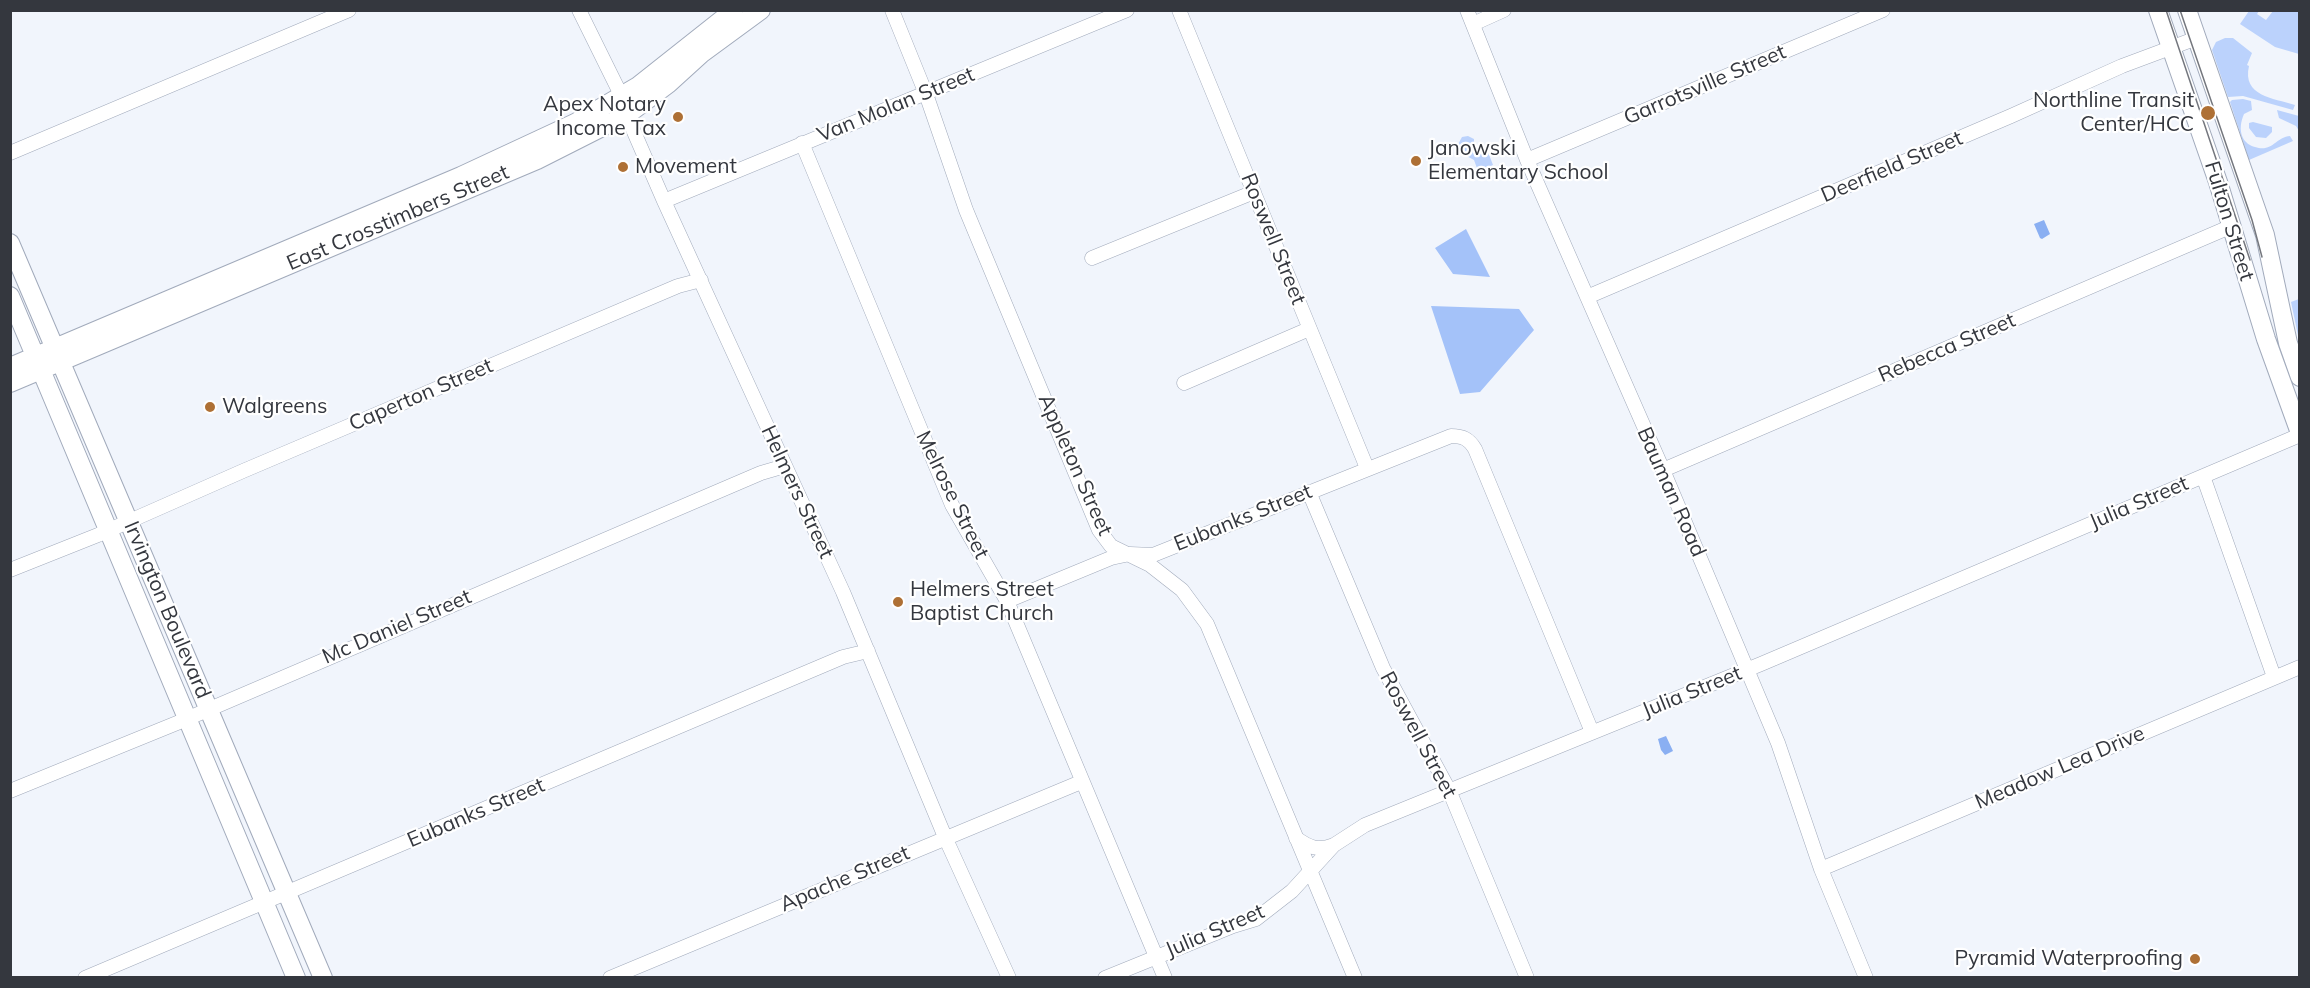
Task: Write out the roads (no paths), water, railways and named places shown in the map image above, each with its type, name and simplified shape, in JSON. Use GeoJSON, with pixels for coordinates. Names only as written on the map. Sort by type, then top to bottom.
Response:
{"type":"FeatureCollection","features":[{"type":"Feature","properties":{"kind":"main road","name":"East Crosstimbers Street"},"geometry":{"type":"LineString","coordinates":[[10,382],[38,363],[465,182],[575,123],[625,106],[656,73],[733,18],[761,10]]}},
{"type":"Feature","properties":{"kind":"main road","name":"Fulton Street"},"geometry":{"type":"LineString","coordinates":[[2158,10],[2300,434]]}},
{"type":"Feature","properties":{"kind":"main road","name":"Fulton Street"},"geometry":{"type":"LineString","coordinates":[[2187,10],[2265,235],[2288,343],[2300,377]]}},
{"type":"Feature","properties":{"kind":"main road","name":"Irvington Boulevard"},"geometry":{"type":"LineString","coordinates":[[10,243],[15,265],[129,521],[323,978]]}},
{"type":"Feature","properties":{"kind":"main road"},"geometry":{"type":"LineString","coordinates":[[2251,289],[2274,282]]}},
{"type":"Feature","properties":{"kind":"main road","name":"Irvington Boulevard"},"geometry":{"type":"LineString","coordinates":[[10,296],[296,978]]}},
{"type":"Feature","properties":{"kind":"main road","name":"East Crosstimbers Street"},"geometry":{"type":"LineString","coordinates":[[10,367],[38,363]]}},
{"type":"Feature","properties":{"kind":"street"},"geometry":{"type":"LineString","coordinates":[[10,153],[349,10]]}},
{"type":"Feature","properties":{"kind":"street","name":"Helmers Street"},"geometry":{"type":"LineString","coordinates":[[579,10],[625,106],[664,201],[785,466],[867,651],[945,837],[1009,978]]}},
{"type":"Feature","properties":{"kind":"street","name":"Appleton Street"},"geometry":{"type":"LineString","coordinates":[[892,10],[926,94],[966,210],[1099,530],[1111,552],[1151,560],[1182,590],[1207,624],[1355,978]]}},
{"type":"Feature","properties":{"kind":"street","name":"Van Molan Street"},"geometry":{"type":"LineString","coordinates":[[664,201],[1127,10]]}},
{"type":"Feature","properties":{"kind":"street","name":"Roswell Street"},"geometry":{"type":"LineString","coordinates":[[1179,10],[1367,468]]}},
{"type":"Feature","properties":{"kind":"street","name":"Bauman Road"},"geometry":{"type":"LineString","coordinates":[[1467,10],[1527,160],[1663,470],[1788,767],[1821,869],[1866,978]]}},
{"type":"Feature","properties":{"kind":"street"},"geometry":{"type":"LineString","coordinates":[[1473,24],[1504,10]]}},
{"type":"Feature","properties":{"kind":"street","name":"Garrotsville Street"},"geometry":{"type":"LineString","coordinates":[[1527,160],[1883,10]]}},
{"type":"Feature","properties":{"kind":"street","name":"Deerfield Street"},"geometry":{"type":"LineString","coordinates":[[1587,297],[2011,116],[2122,66],[2197,38]]}},
{"type":"Feature","properties":{"kind":"street","name":"Melrose Street"},"geometry":{"type":"LineString","coordinates":[[802,143],[952,505],[1007,602],[1165,978]]}},
{"type":"Feature","properties":{"kind":"street"},"geometry":{"type":"LineString","coordinates":[[1092,258],[1254,192]]}},
{"type":"Feature","properties":{"kind":"street","name":"Rebecca Street"},"geometry":{"type":"LineString","coordinates":[[1663,470],[2232,226]]}},
{"type":"Feature","properties":{"kind":"street","name":"Caperton Street"},"geometry":{"type":"LineString","coordinates":[[10,570],[108,531],[678,286],[701,280]]}},
{"type":"Feature","properties":{"kind":"street"},"geometry":{"type":"LineString","coordinates":[[1184,383],[1310,329]]}},
{"type":"Feature","properties":{"kind":"street","name":"Julia Street"},"geometry":{"type":"LineString","coordinates":[[1105,978],[1256,919],[1292,891],[1334,845],[1365,825],[1748,670],[2300,434]]}},
{"type":"Feature","properties":{"kind":"street","name":"Eubanks Street"},"geometry":{"type":"LineString","coordinates":[[1151,560],[1367,468],[1451,436],[1464,437],[1474,449],[1592,732]]}},
{"type":"Feature","properties":{"kind":"street","name":"Mc Daniel Street"},"geometry":{"type":"LineString","coordinates":[[10,791],[761,473],[785,466]]}},
{"type":"Feature","properties":{"kind":"street"},"geometry":{"type":"LineString","coordinates":[[2203,476],[2274,677]]}},
{"type":"Feature","properties":{"kind":"street","name":"Roswell Street"},"geometry":{"type":"LineString","coordinates":[[1310,492],[1383,668],[1449,790],[1527,978]]}},
{"type":"Feature","properties":{"kind":"street"},"geometry":{"type":"LineString","coordinates":[[1007,602],[1111,552]]}},
{"type":"Feature","properties":{"kind":"street","name":"Eubanks Street"},"geometry":{"type":"LineString","coordinates":[[85,978],[832,661],[867,651]]}},
{"type":"Feature","properties":{"kind":"street","name":"Meadow Lea Drive"},"geometry":{"type":"LineString","coordinates":[[1821,869],[2300,667]]}},
{"type":"Feature","properties":{"kind":"street","name":"Apache Street"},"geometry":{"type":"LineString","coordinates":[[610,978],[1081,782]]}},
{"type":"Feature","properties":{"kind":"street"},"geometry":{"type":"LineString","coordinates":[[1296,838],[1308,847],[1322,849],[1334,845]]}},
{"type":"Feature","properties":{"kind":"tram line"},"geometry":{"type":"LineString","coordinates":[[2166,10],[2250,260]]}},
{"type":"Feature","properties":{"kind":"tram line"},"geometry":{"type":"LineString","coordinates":[[2180,10],[2252,220],[2262,257]]}},
{"type":"Feature","properties":{"kind":"place","name":"Northline Transit Center/HCC"},"geometry":{"type":"Point","coordinates":[2208,113]}},
{"type":"Feature","properties":{"kind":"place","name":"Apex Notary Income Tax"},"geometry":{"type":"Point","coordinates":[678,117]}},
{"type":"Feature","properties":{"kind":"place","name":"Janowski Elementary School"},"geometry":{"type":"Point","coordinates":[1416,161]}},
{"type":"Feature","properties":{"kind":"place","name":"Movement"},"geometry":{"type":"Point","coordinates":[623,167]}},
{"type":"Feature","properties":{"kind":"place","name":"Walgreens"},"geometry":{"type":"Point","coordinates":[210,407]}},
{"type":"Feature","properties":{"kind":"place","name":"Helmers Street Baptist Church"},"geometry":{"type":"Point","coordinates":[898,602]}},
{"type":"Feature","properties":{"kind":"place","name":"Pyramid Waterproofing"},"geometry":{"type":"Point","coordinates":[2195,959]}}]}
